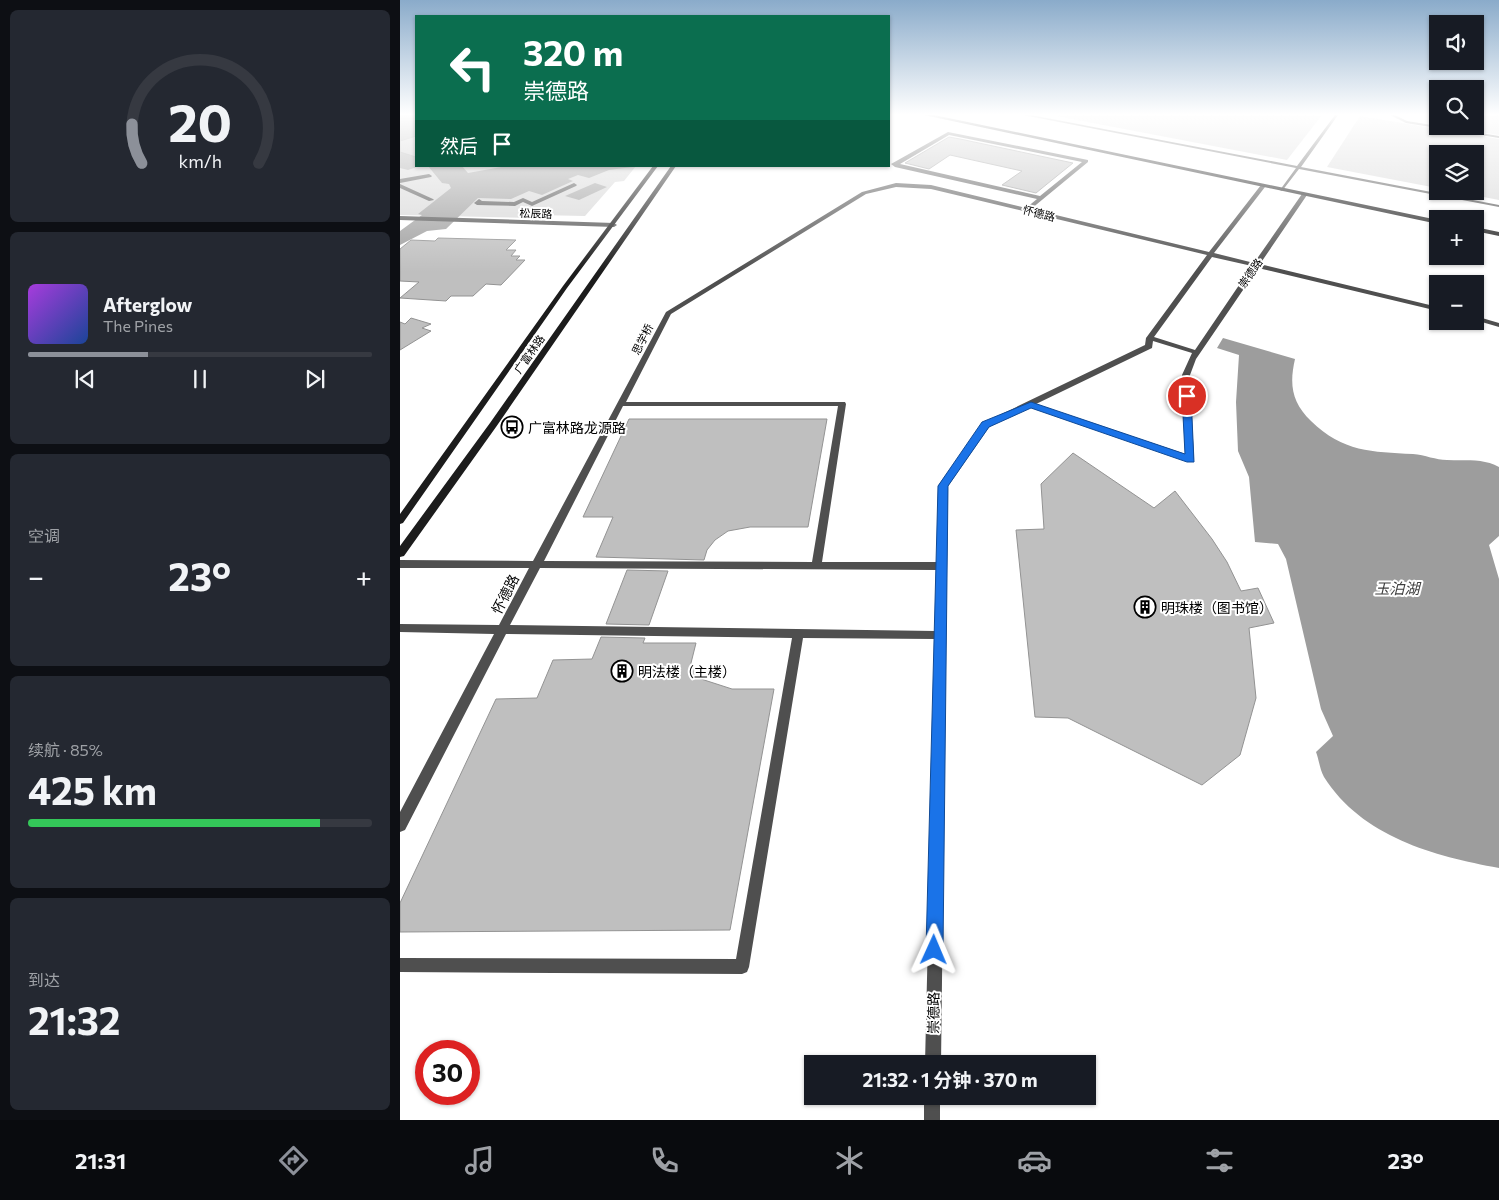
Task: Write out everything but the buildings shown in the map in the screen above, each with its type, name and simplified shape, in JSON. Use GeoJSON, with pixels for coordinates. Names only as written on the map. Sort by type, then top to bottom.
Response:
{"type":"FeatureCollection","features":[{"type":"Feature","properties":{"kind":"main road","name":"广富林路"},"geometry":{"type":"LineString","coordinates":[[400,521],[566,287],[655,167]]}},
{"type":"Feature","properties":{"kind":"main road","name":"广富林路"},"geometry":{"type":"LineString","coordinates":[[400,553],[499,417],[673,167]]}},
{"type":"Feature","properties":{"kind":"main road"},"geometry":{"type":"LineString","coordinates":[[1175,167],[1429,220]]}},
{"type":"Feature","properties":{"kind":"main road"},"geometry":{"type":"LineString","coordinates":[[1484,231],[1499,234]]}},
{"type":"Feature","properties":{"kind":"street"},"geometry":{"type":"LineString","coordinates":[[905,167],[1041,198]]}},
{"type":"Feature","properties":{"kind":"street"},"geometry":{"type":"LineString","coordinates":[[1027,210],[1079,167]]}},
{"type":"Feature","properties":{"kind":"street"},"geometry":{"type":"LineString","coordinates":[[400,181],[429,176]]}},
{"type":"Feature","properties":{"kind":"street"},"geometry":{"type":"LineString","coordinates":[[942,189],[958,179]]}},
{"type":"Feature","properties":{"kind":"street","name":"怀德路"},"geometry":{"type":"LineString","coordinates":[[668,313],[864,193],[896,185],[942,189],[1429,307]]}},
{"type":"Feature","properties":{"kind":"street"},"geometry":{"type":"LineString","coordinates":[[400,186],[431,200]]}},
{"type":"Feature","properties":{"kind":"street"},"geometry":{"type":"LineString","coordinates":[[480,201],[477,203],[515,204],[523,200],[532,204],[574,186]]}},
{"type":"Feature","properties":{"kind":"street","name":"崇德路"},"geometry":{"type":"LineString","coordinates":[[932,1055],[943,486],[986,424],[1031,405],[1149,346],[1150,338],[1210,254],[1264,186]]}},
{"type":"Feature","properties":{"kind":"street","name":"崇德路"},"geometry":{"type":"LineString","coordinates":[[1031,405],[1190,459],[1186,375],[1195,352],[1304,194]]}},
{"type":"Feature","properties":{"kind":"street"},"geometry":{"type":"LineString","coordinates":[[961,204],[971,196]]}},
{"type":"Feature","properties":{"kind":"street","name":"松辰路"},"geometry":{"type":"LineString","coordinates":[[403,218],[614,224]]}},
{"type":"Feature","properties":{"kind":"street","name":"思学桥"},"geometry":{"type":"LineString","coordinates":[[636,376],[668,313]]}},
{"type":"Feature","properties":{"kind":"street"},"geometry":{"type":"LineString","coordinates":[[1484,321],[1499,325]]}},
{"type":"Feature","properties":{"kind":"street"},"geometry":{"type":"LineString","coordinates":[[1150,338],[1195,352]]}},
{"type":"Feature","properties":{"kind":"street","name":"怀德路"},"geometry":{"type":"LineString","coordinates":[[400,825],[636,376]]}},
{"type":"Feature","properties":{"kind":"street"},"geometry":{"type":"LineString","coordinates":[[621,404],[842,404],[816,566]]}},
{"type":"Feature","properties":{"kind":"street"},"geometry":{"type":"LineString","coordinates":[[400,564],[941,566]]}},
{"type":"Feature","properties":{"kind":"street"},"geometry":{"type":"LineString","coordinates":[[400,628],[939,635]]}},
{"type":"Feature","properties":{"kind":"street"},"geometry":{"type":"LineString","coordinates":[[400,966],[742,967],[798,634]]}},
{"type":"Feature","properties":{"kind":"street"},"geometry":{"type":"LineString","coordinates":[[932,1105],[932,1120]]}},
{"type":"Feature","properties":{"kind":"lane"},"geometry":{"type":"LineString","coordinates":[[1294,167],[1499,206]]}},
{"type":"Feature","properties":{"kind":"lane"},"geometry":{"type":"LineString","coordinates":[[1282,190],[1298,168]]}},
{"type":"Feature","properties":{"kind":"shaded area"},"geometry":{"type":"Polygon","coordinates":[[[400,167],[635,167],[624,181],[615,182],[585,216],[537,215],[534,218],[400,215],[400,167]]]}},
{"type":"Feature","properties":{"kind":"shaded area"},"geometry":{"type":"Polygon","coordinates":[[[1328,167],[1429,167],[1429,186],[1328,167]]]}},
{"type":"Feature","properties":{"kind":"shaded area"},"geometry":{"type":"Polygon","coordinates":[[[1484,167],[1499,167],[1499,200],[1484,197],[1484,167]]]}},
{"type":"Feature","properties":{"kind":"water"},"geometry":{"type":"Polygon","coordinates":[[[400,167],[416,167],[408,170],[400,167]]]}},
{"type":"Feature","properties":{"kind":"water"},"geometry":{"type":"Polygon","coordinates":[[[429,167],[463,167],[468,173],[500,167],[630,167],[609,170],[589,178],[578,175],[568,179],[573,181],[542,195],[529,191],[511,199],[478,198],[446,229],[427,231],[400,245],[400,231],[422,215],[418,214],[451,188],[449,184],[442,183],[429,167]]]}},
{"type":"Feature","properties":{"kind":"water"},"geometry":{"type":"Polygon","coordinates":[[[595,183],[607,187],[579,200],[565,196],[595,183]]]}},
{"type":"Feature","properties":{"kind":"water","name":"玉泊湖"},"geometry":{"type":"Polygon","coordinates":[[[1223,338],[1295,359],[1292,385],[1300,407],[1311,421],[1323,431],[1347,445],[1371,451],[1417,455],[1443,460],[1487,462],[1499,467],[1499,536],[1489,545],[1499,579],[1499,868],[1450,857],[1401,841],[1358,815],[1340,798],[1324,777],[1316,752],[1333,736],[1321,709],[1286,559],[1278,544],[1255,542],[1249,477],[1238,451],[1236,402],[1239,355],[1217,348],[1223,338]]]}},
{"type":"Feature","properties":{"kind":"place","name":"广富林路龙源路"},"geometry":{"type":"Point","coordinates":[512,427]}},
{"type":"Feature","properties":{"kind":"place","name":"明珠楼（图书馆）"},"geometry":{"type":"Point","coordinates":[1145,607]}},
{"type":"Feature","properties":{"kind":"place","name":"明法楼（主楼）"},"geometry":{"type":"Point","coordinates":[622,671]}},
{"type":"Feature","properties":{"kind":"route"},"geometry":{"type":"LineString","coordinates":[[934,950],[943,486],[986,424],[1031,405],[1190,459],[1187,396]]}}]}
